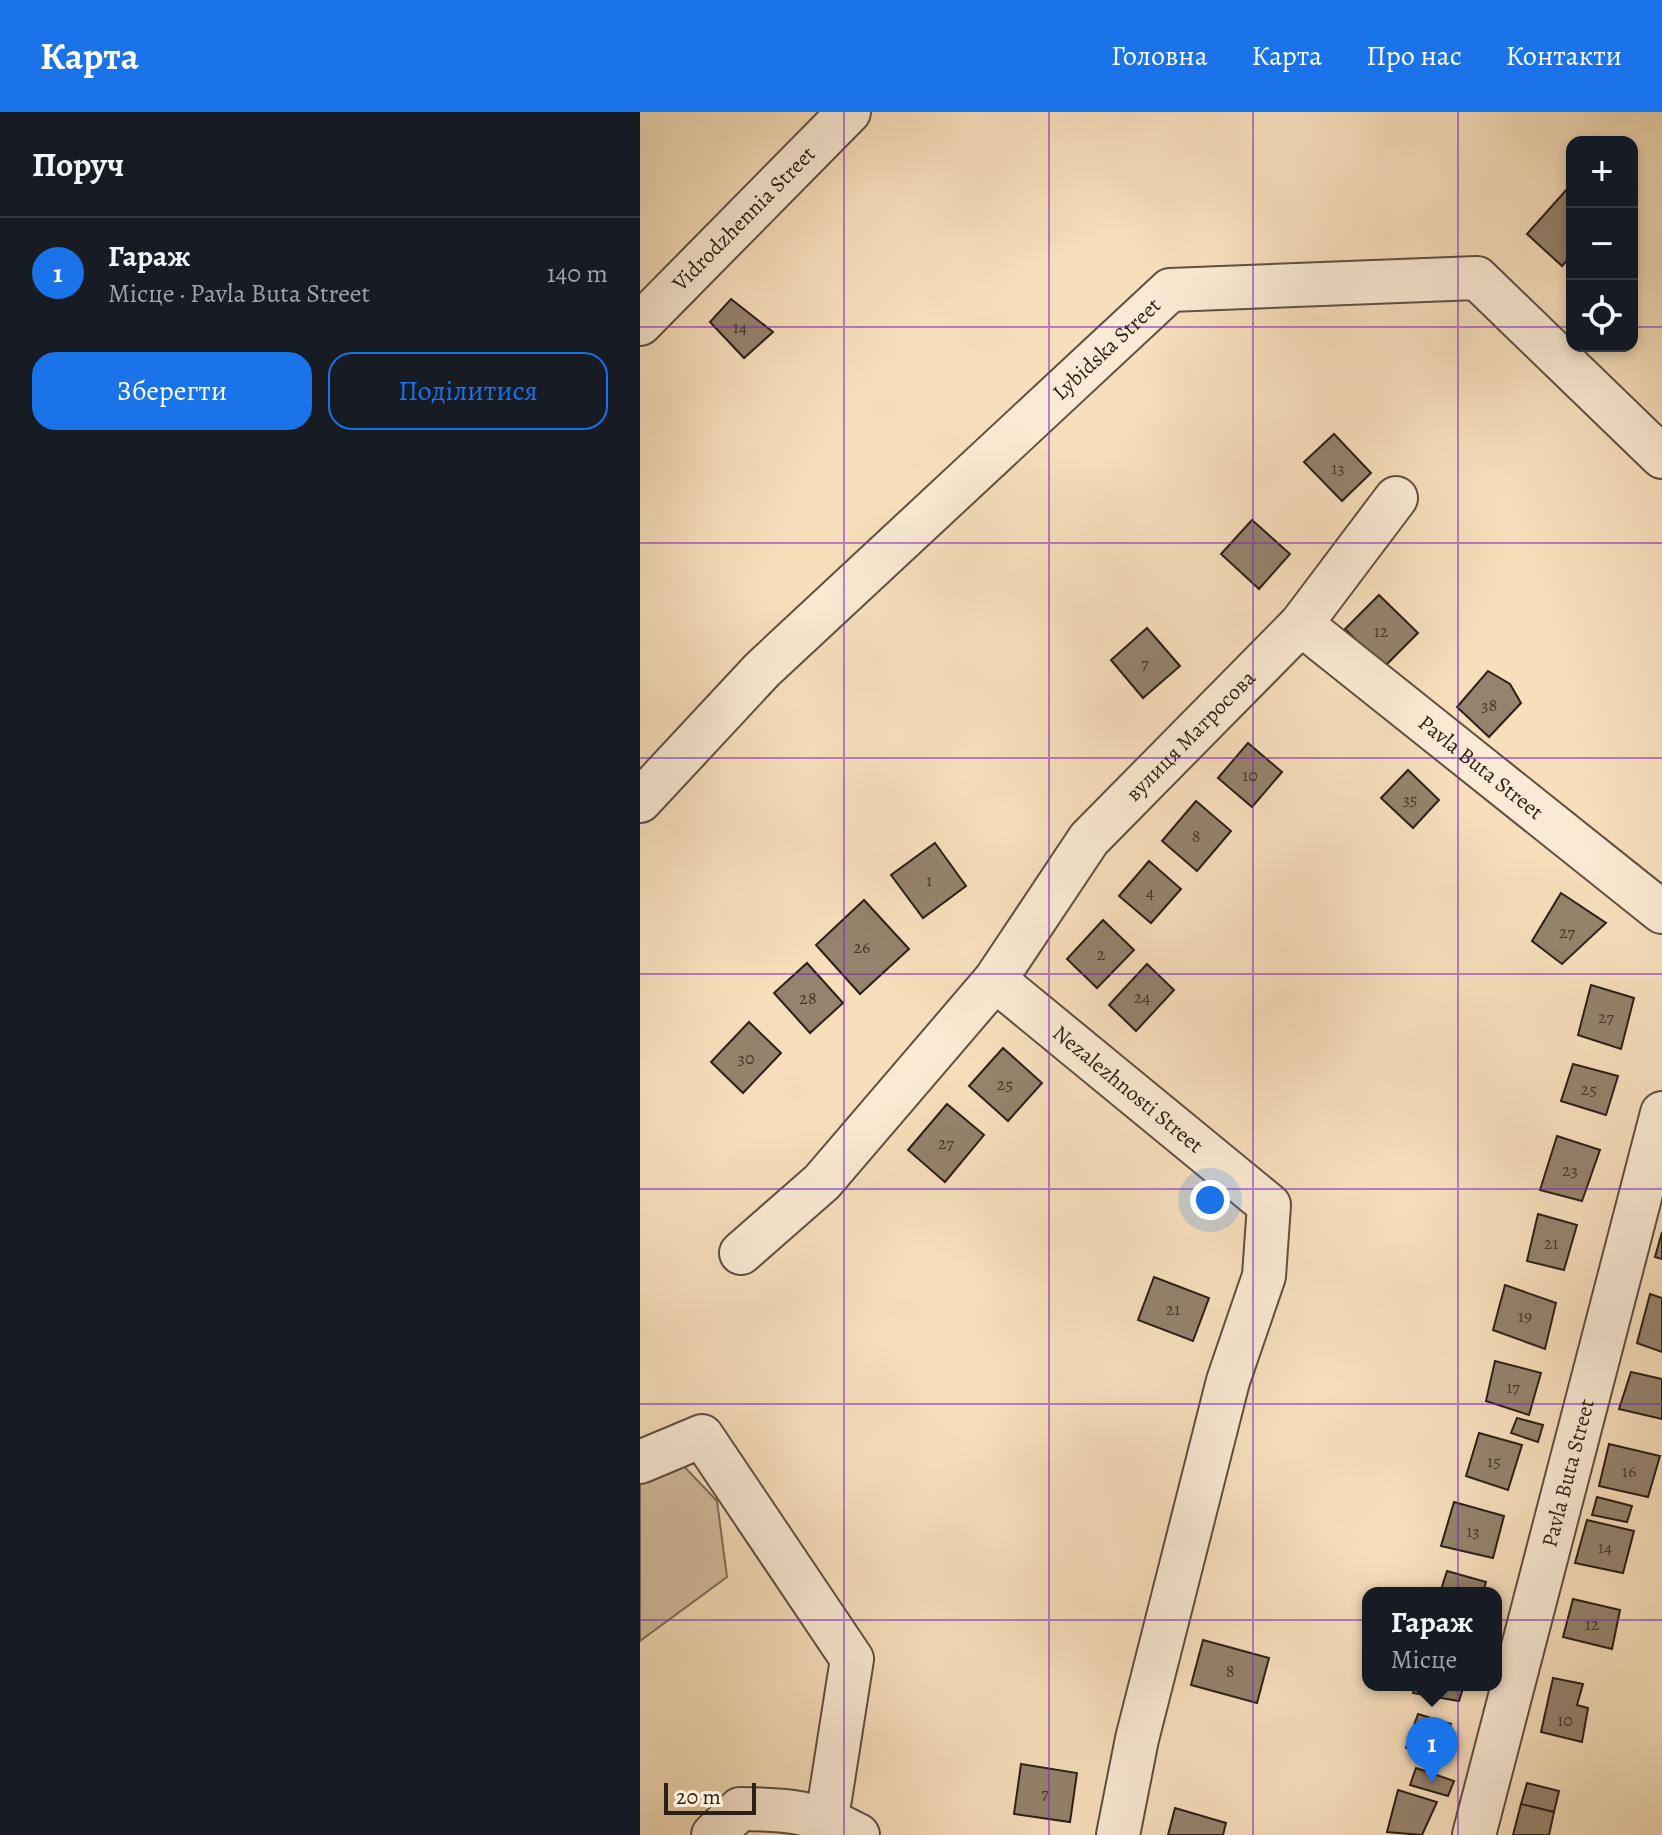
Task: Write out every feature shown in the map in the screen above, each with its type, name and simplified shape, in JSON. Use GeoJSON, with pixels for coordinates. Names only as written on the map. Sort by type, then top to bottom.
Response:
{"type":"FeatureCollection","features":[{"type":"Feature","properties":{"kind":"street","name":"Vidrodzhennia Street"},"geometry":{"type":"LineString","coordinates":[[640,324],[849,112]]}},
{"type":"Feature","properties":{"kind":"street","name":"Lybidska Street"},"geometry":{"type":"LineString","coordinates":[[640,801],[762,670],[1170,290],[1477,278],[1662,457]]}},
{"type":"Feature","properties":{"kind":"street","name":"вулиця Матросова"},"geometry":{"type":"LineString","coordinates":[[995,980],[1089,839],[1301,624],[1396,498]]}},
{"type":"Feature","properties":{"kind":"street","name":"Pavla Buta Street"},"geometry":{"type":"LineString","coordinates":[[1301,624],[1662,912]]}},
{"type":"Feature","properties":{"kind":"street"},"geometry":{"type":"LineString","coordinates":[[741,1253],[822,1182],[995,980]]}},
{"type":"Feature","properties":{"kind":"street","name":"Nezalezhnosti Street"},"geometry":{"type":"LineString","coordinates":[[995,980],[1269,1205],[1264,1276],[1228,1381],[1137,1739],[1118,1835]]}},
{"type":"Feature","properties":{"kind":"street","name":"Pavla Buta Street"},"geometry":{"type":"LineString","coordinates":[[1474,1835],[1662,1113]]}},
{"type":"Feature","properties":{"kind":"street"},"geometry":{"type":"LineString","coordinates":[[640,1462],[702,1436],[852,1659],[843,1827],[786,1809],[740,1809],[713,1835]]}},
{"type":"Feature","properties":{"kind":"shaded area"},"geometry":{"type":"Polygon","coordinates":[[[659,1440],[717,1501],[727,1577],[640,1641],[640,1449],[659,1440]]]}},
{"type":"Feature","properties":{"kind":"building"},"geometry":{"type":"Polygon","coordinates":[[[1566,190],[1566,262],[1562,266],[1527,234],[1566,190]]]}},
{"type":"Feature","properties":{"kind":"building"},"geometry":{"type":"Polygon","coordinates":[[[731,299],[773,332],[744,358],[710,322],[731,299]]]}},
{"type":"Feature","properties":{"kind":"building"},"geometry":{"type":"Polygon","coordinates":[[[1334,434],[1371,473],[1342,501],[1304,462],[1334,434]]]}},
{"type":"Feature","properties":{"kind":"building"},"geometry":{"type":"Polygon","coordinates":[[[1252,520],[1290,554],[1259,589],[1221,554],[1252,520]]]}},
{"type":"Feature","properties":{"kind":"building"},"geometry":{"type":"Polygon","coordinates":[[[1379,595],[1418,633],[1384,667],[1345,629],[1379,595]]]}},
{"type":"Feature","properties":{"kind":"building"},"geometry":{"type":"Polygon","coordinates":[[[1147,628],[1180,666],[1143,698],[1111,660],[1147,628]]]}},
{"type":"Feature","properties":{"kind":"building"},"geometry":{"type":"Polygon","coordinates":[[[1488,671],[1510,684],[1521,703],[1489,737],[1457,707],[1488,671]]]}},
{"type":"Feature","properties":{"kind":"building"},"geometry":{"type":"Polygon","coordinates":[[[1248,743],[1282,772],[1252,807],[1218,778],[1248,743]]]}},
{"type":"Feature","properties":{"kind":"building"},"geometry":{"type":"Polygon","coordinates":[[[1408,770],[1439,800],[1413,828],[1381,798],[1408,770]]]}},
{"type":"Feature","properties":{"kind":"building"},"geometry":{"type":"Polygon","coordinates":[[[1196,801],[1231,831],[1197,871],[1162,841],[1196,801]]]}},
{"type":"Feature","properties":{"kind":"building"},"geometry":{"type":"Polygon","coordinates":[[[935,843],[966,886],[923,918],[891,875],[935,843]]]}},
{"type":"Feature","properties":{"kind":"building"},"geometry":{"type":"Polygon","coordinates":[[[1149,861],[1181,889],[1151,923],[1119,896],[1149,861]]]}},
{"type":"Feature","properties":{"kind":"building"},"geometry":{"type":"Polygon","coordinates":[[[1561,893],[1606,923],[1562,964],[1532,941],[1561,893]]]}},
{"type":"Feature","properties":{"kind":"building"},"geometry":{"type":"Polygon","coordinates":[[[864,900],[909,949],[860,994],[816,945],[864,900]]]}},
{"type":"Feature","properties":{"kind":"building"},"geometry":{"type":"Polygon","coordinates":[[[1103,920],[1134,950],[1097,988],[1067,959],[1103,920]]]}},
{"type":"Feature","properties":{"kind":"building"},"geometry":{"type":"Polygon","coordinates":[[[807,963],[843,1003],[810,1033],[774,993],[807,963]]]}},
{"type":"Feature","properties":{"kind":"building"},"geometry":{"type":"Polygon","coordinates":[[[1147,964],[1174,990],[1136,1031],[1109,1005],[1147,964]]]}},
{"type":"Feature","properties":{"kind":"building"},"geometry":{"type":"Polygon","coordinates":[[[1591,985],[1634,998],[1621,1049],[1578,1035],[1591,985]]]}},
{"type":"Feature","properties":{"kind":"building"},"geometry":{"type":"Polygon","coordinates":[[[749,1022],[781,1053],[743,1093],[711,1062],[749,1022]]]}},
{"type":"Feature","properties":{"kind":"building"},"geometry":{"type":"Polygon","coordinates":[[[1003,1048],[1042,1083],[1008,1121],[969,1086],[1003,1048]]]}},
{"type":"Feature","properties":{"kind":"building"},"geometry":{"type":"Polygon","coordinates":[[[1573,1064],[1618,1076],[1606,1115],[1561,1101],[1573,1064]]]}},
{"type":"Feature","properties":{"kind":"building"},"geometry":{"type":"Polygon","coordinates":[[[947,1104],[984,1135],[945,1182],[908,1150],[947,1104]]]}},
{"type":"Feature","properties":{"kind":"building"},"geometry":{"type":"Polygon","coordinates":[[[1557,1136],[1600,1150],[1582,1201],[1540,1190],[1557,1136]]]}},
{"type":"Feature","properties":{"kind":"building"},"geometry":{"type":"Polygon","coordinates":[[[1538,1214],[1577,1225],[1564,1270],[1527,1261],[1538,1214]]]}},
{"type":"Feature","properties":{"kind":"building"},"geometry":{"type":"Polygon","coordinates":[[[1662,1232],[1662,1259],[1655,1257],[1662,1232]]]}},
{"type":"Feature","properties":{"kind":"building"},"geometry":{"type":"Polygon","coordinates":[[[1154,1277],[1209,1298],[1193,1341],[1138,1320],[1154,1277]]]}},
{"type":"Feature","properties":{"kind":"building"},"geometry":{"type":"Polygon","coordinates":[[[1505,1285],[1556,1303],[1545,1349],[1493,1330],[1505,1285]]]}},
{"type":"Feature","properties":{"kind":"building"},"geometry":{"type":"Polygon","coordinates":[[[1650,1294],[1662,1298],[1662,1352],[1637,1343],[1650,1294]]]}},
{"type":"Feature","properties":{"kind":"building"},"geometry":{"type":"Polygon","coordinates":[[[1495,1361],[1541,1373],[1529,1415],[1486,1401],[1495,1361]]]}},
{"type":"Feature","properties":{"kind":"building"},"geometry":{"type":"Polygon","coordinates":[[[1631,1372],[1662,1379],[1662,1419],[1619,1409],[1631,1372]]]}},
{"type":"Feature","properties":{"kind":"building"},"geometry":{"type":"Polygon","coordinates":[[[1517,1418],[1543,1425],[1538,1442],[1511,1433],[1517,1418]]]}},
{"type":"Feature","properties":{"kind":"building"},"geometry":{"type":"Polygon","coordinates":[[[1479,1433],[1522,1445],[1508,1490],[1466,1476],[1479,1433]]]}},
{"type":"Feature","properties":{"kind":"building"},"geometry":{"type":"Polygon","coordinates":[[[1609,1444],[1660,1456],[1648,1497],[1599,1486],[1609,1444]]]}},
{"type":"Feature","properties":{"kind":"building"},"geometry":{"type":"Polygon","coordinates":[[[1597,1497],[1632,1506],[1627,1522],[1592,1515],[1597,1497]]]}},
{"type":"Feature","properties":{"kind":"building"},"geometry":{"type":"Polygon","coordinates":[[[1454,1502],[1504,1516],[1493,1558],[1441,1546],[1454,1502]]]}},
{"type":"Feature","properties":{"kind":"building"},"geometry":{"type":"Polygon","coordinates":[[[1587,1520],[1634,1531],[1623,1573],[1575,1563],[1587,1520]]]}},
{"type":"Feature","properties":{"kind":"building"},"geometry":{"type":"Polygon","coordinates":[[[1447,1571],[1486,1582],[1485,1587],[1442,1587],[1447,1571]]]}},
{"type":"Feature","properties":{"kind":"building"},"geometry":{"type":"Polygon","coordinates":[[[1573,1599],[1620,1610],[1612,1649],[1563,1637],[1573,1599]]]}},
{"type":"Feature","properties":{"kind":"building"},"geometry":{"type":"Polygon","coordinates":[[[1203,1640],[1269,1658],[1257,1703],[1191,1685],[1203,1640]]]}},
{"type":"Feature","properties":{"kind":"building"},"geometry":{"type":"Polygon","coordinates":[[[1553,1678],[1583,1684],[1577,1705],[1588,1708],[1582,1742],[1541,1732],[1553,1678]]]}},
{"type":"Feature","properties":{"kind":"building"},"geometry":{"type":"Polygon","coordinates":[[[1414,1691],[1462,1691],[1459,1701],[1414,1691]]]}},
{"type":"Feature","properties":{"kind":"building"},"geometry":{"type":"Polygon","coordinates":[[[1418,1714],[1451,1724],[1441,1761],[1406,1748],[1418,1714]]]}},
{"type":"Feature","properties":{"kind":"building"},"geometry":{"type":"Polygon","coordinates":[[[1021,1764],[1077,1773],[1070,1822],[1014,1814],[1021,1764]]]}},
{"type":"Feature","properties":{"kind":"building"},"geometry":{"type":"Polygon","coordinates":[[[1416,1768],[1454,1781],[1448,1796],[1410,1785],[1416,1768]]]}},
{"type":"Feature","properties":{"kind":"building"},"geometry":{"type":"Polygon","coordinates":[[[1527,1783],[1559,1791],[1554,1812],[1521,1804],[1527,1783]]]}},
{"type":"Feature","properties":{"kind":"building"},"geometry":{"type":"Polygon","coordinates":[[[1398,1790],[1437,1802],[1422,1835],[1387,1832],[1398,1790]]]}},
{"type":"Feature","properties":{"kind":"building"},"geometry":{"type":"Polygon","coordinates":[[[1521,1804],[1554,1812],[1549,1835],[1513,1835],[1521,1804]]]}},
{"type":"Feature","properties":{"kind":"building"},"geometry":{"type":"Polygon","coordinates":[[[1175,1808],[1226,1823],[1223,1835],[1168,1835],[1175,1808]]]}},
{"type":"Feature","properties":{"kind":"place","name":"Гараж"},"geometry":{"type":"Point","coordinates":[1432,1783]}}]}
